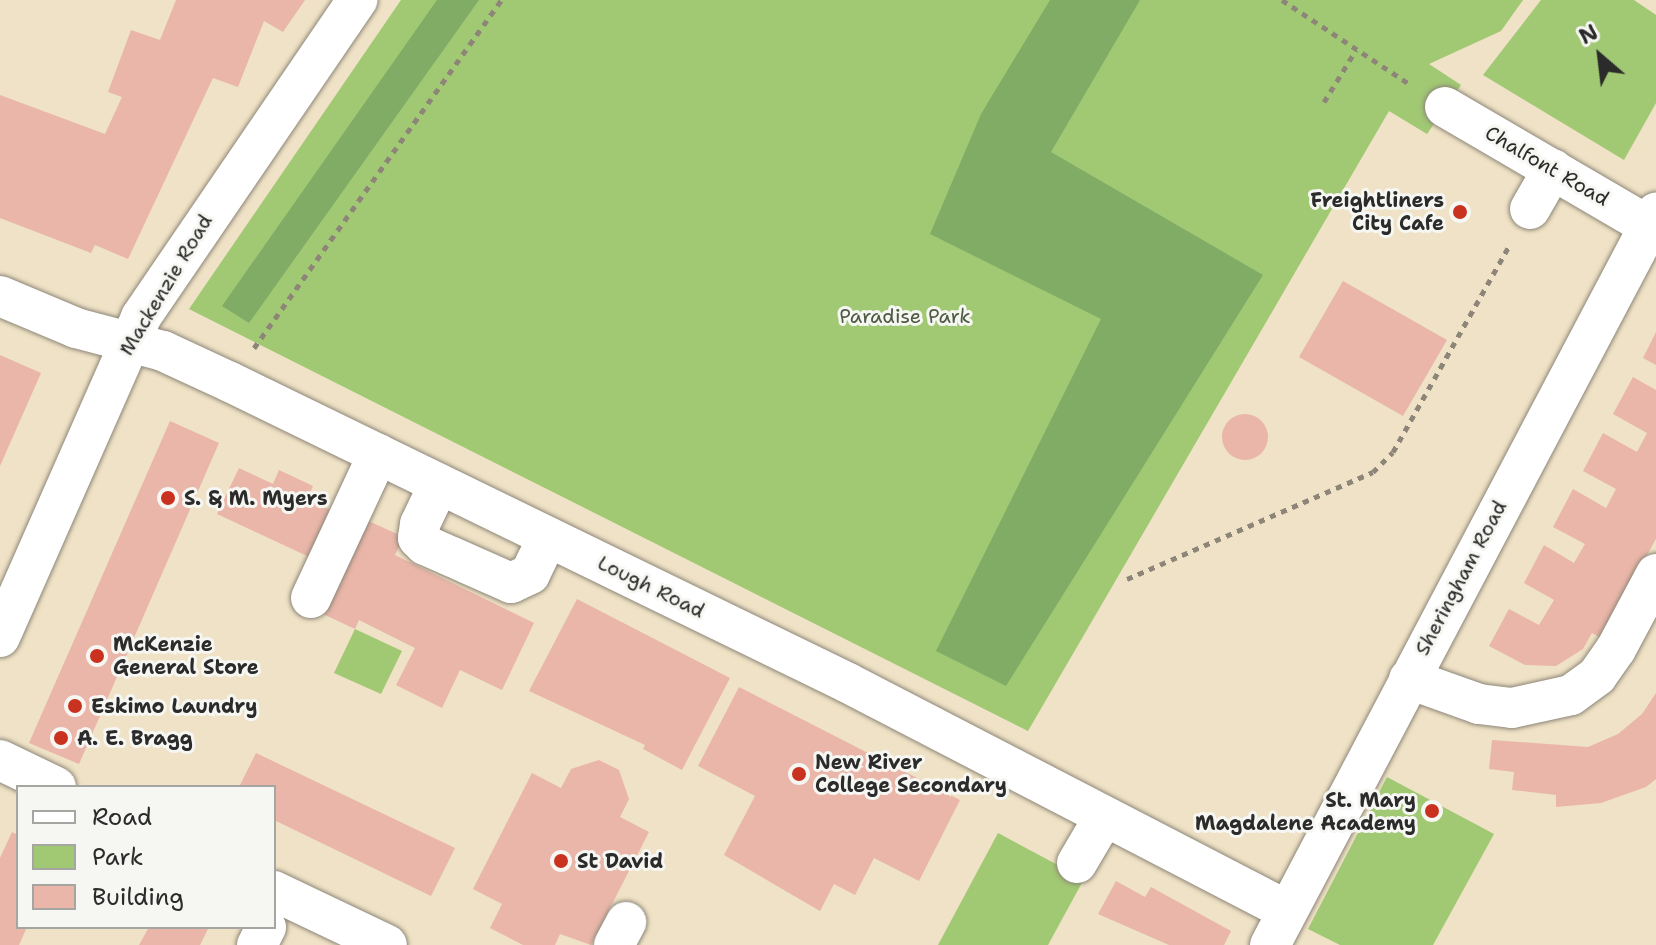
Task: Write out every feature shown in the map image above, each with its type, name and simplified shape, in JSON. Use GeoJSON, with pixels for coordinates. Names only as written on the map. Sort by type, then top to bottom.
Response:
{"type":"FeatureCollection","features":[{"type":"Feature","properties":{"kind":"street","name":"Mackenzie Road"},"geometry":{"type":"LineString","coordinates":[[0,637],[128,343],[173,267],[357,0]]}},
{"type":"Feature","properties":{"kind":"street","name":"Chalfont Road"},"geometry":{"type":"LineString","coordinates":[[1445,107],[1553,169],[1652,219]]}},
{"type":"Feature","properties":{"kind":"street"},"geometry":{"type":"LineString","coordinates":[[1530,209],[1553,169]]}},
{"type":"Feature","properties":{"kind":"street","name":"Sheringham Road"},"geometry":{"type":"LineString","coordinates":[[1275,936],[1652,219]]}},
{"type":"Feature","properties":{"kind":"street","name":"Lough Road"},"geometry":{"type":"LineString","coordinates":[[0,296],[128,343],[163,351],[848,683],[1104,817],[1275,936]]}},
{"type":"Feature","properties":{"kind":"street"},"geometry":{"type":"LineString","coordinates":[[311,598],[378,454]]}},
{"type":"Feature","properties":{"kind":"street"},"geometry":{"type":"LineString","coordinates":[[439,484],[420,524],[418,538],[425,545],[511,583],[530,574],[548,537]]}},
{"type":"Feature","properties":{"kind":"street"},"geometry":{"type":"LineString","coordinates":[[1409,679],[1479,704],[1512,708],[1571,695],[1609,658],[1656,574]]}},
{"type":"Feature","properties":{"kind":"street"},"geometry":{"type":"LineString","coordinates":[[0,760],[52,785]]}},
{"type":"Feature","properties":{"kind":"street"},"geometry":{"type":"LineString","coordinates":[[1077,863],[1104,817]]}},
{"type":"Feature","properties":{"kind":"street"},"geometry":{"type":"LineString","coordinates":[[276,907],[387,945]]}},
{"type":"Feature","properties":{"kind":"path"},"geometry":{"type":"LineString","coordinates":[[230,382],[501,0]]}},
{"type":"Feature","properties":{"kind":"path"},"geometry":{"type":"LineString","coordinates":[[1282,0],[1445,107]]}},
{"type":"Feature","properties":{"kind":"path"},"geometry":{"type":"LineString","coordinates":[[1324,102],[1356,50]]}},
{"type":"Feature","properties":{"kind":"path"},"geometry":{"type":"LineString","coordinates":[[1127,579],[1373,472],[1393,452],[1530,209]]}},
{"type":"Feature","properties":{"kind":"green space","name":"Paradise Park"},"geometry":{"type":"Polygon","coordinates":[[[401,0],[1523,0],[1501,31],[1429,64],[1461,85],[1427,134],[1389,111],[1028,731],[189,309],[401,0]]]}},
{"type":"Feature","properties":{"kind":"green space"},"geometry":{"type":"Polygon","coordinates":[[[437,0],[479,0],[249,323],[222,306],[437,0]]]}},
{"type":"Feature","properties":{"kind":"green space"},"geometry":{"type":"Polygon","coordinates":[[[1050,0],[1140,0],[1051,152],[1263,275],[1006,686],[936,651],[1101,319],[930,234],[981,114],[1050,0]]]}},
{"type":"Feature","properties":{"kind":"green space"},"geometry":{"type":"Polygon","coordinates":[[[1541,0],[1634,0],[1656,15],[1656,103],[1624,160],[1483,75],[1541,0]]]}},
{"type":"Feature","properties":{"kind":"green space"},"geometry":{"type":"Polygon","coordinates":[[[355,629],[402,651],[381,694],[334,673],[355,629]]]}},
{"type":"Feature","properties":{"kind":"green space"},"geometry":{"type":"Polygon","coordinates":[[[1387,777],[1494,834],[1433,945],[1340,945],[1308,929],[1387,777]]]}},
{"type":"Feature","properties":{"kind":"green space"},"geometry":{"type":"Polygon","coordinates":[[[998,833],[1084,879],[1048,945],[938,945],[998,833]]]}},
{"type":"Feature","properties":{"kind":"building"},"geometry":{"type":"Polygon","coordinates":[[[176,0],[305,0],[283,32],[264,21],[238,87],[213,78],[128,259],[95,245],[91,253],[0,218],[0,95],[105,134],[122,97],[108,92],[131,30],[160,40],[176,0]]]}},
{"type":"Feature","properties":{"kind":"building"},"geometry":{"type":"Polygon","coordinates":[[[1343,281],[1447,340],[1403,416],[1299,357],[1343,281]]]}},
{"type":"Feature","properties":{"kind":"building"},"geometry":{"type":"Polygon","coordinates":[[[1656,332],[1656,365],[1643,358],[1656,332]]]}},
{"type":"Feature","properties":{"kind":"building"},"geometry":{"type":"Polygon","coordinates":[[[0,355],[41,373],[0,466],[0,355]]]}},
{"type":"Feature","properties":{"kind":"building"},"geometry":{"type":"Polygon","coordinates":[[[1633,377],[1656,390],[1656,539],[1601,638],[1592,633],[1583,649],[1556,666],[1525,665],[1489,646],[1509,609],[1539,625],[1554,600],[1524,583],[1544,545],[1574,563],[1585,544],[1553,527],[1573,489],[1606,508],[1616,489],[1583,471],[1603,433],[1637,452],[1647,433],[1613,414],[1633,377]]]}},
{"type":"Feature","properties":{"kind":"building"},"geometry":{"type":"Polygon","coordinates":[[[1245,414],[1261,421],[1268,437],[1261,453],[1245,460],[1229,453],[1222,437],[1229,421],[1245,414]]]}},
{"type":"Feature","properties":{"kind":"building"},"geometry":{"type":"Polygon","coordinates":[[[170,421],[219,443],[79,764],[29,743],[170,421]]]}},
{"type":"Feature","properties":{"kind":"building"},"geometry":{"type":"Polygon","coordinates":[[[239,468],[273,484],[279,470],[313,486],[307,499],[341,515],[320,562],[217,514],[239,468]]]}},
{"type":"Feature","properties":{"kind":"building"},"geometry":{"type":"Polygon","coordinates":[[[366,520],[404,537],[395,555],[534,623],[502,690],[460,670],[442,708],[396,685],[415,648],[359,620],[355,629],[323,614],[366,520]]]}},
{"type":"Feature","properties":{"kind":"building"},"geometry":{"type":"Polygon","coordinates":[[[577,599],[730,678],[682,770],[643,749],[645,745],[529,691],[577,599]]]}},
{"type":"Feature","properties":{"kind":"building"},"geometry":{"type":"Polygon","coordinates":[[[739,687],[960,800],[919,881],[874,858],[855,895],[834,884],[820,911],[724,855],[755,796],[698,766],[739,687]]]}},
{"type":"Feature","properties":{"kind":"building"},"geometry":{"type":"Polygon","coordinates":[[[1656,693],[1656,779],[1646,787],[1601,803],[1556,807],[1556,795],[1512,790],[1514,772],[1489,769],[1492,740],[1588,747],[1618,734],[1642,714],[1656,693]]]}},
{"type":"Feature","properties":{"kind":"building"},"geometry":{"type":"Polygon","coordinates":[[[256,753],[455,848],[431,896],[276,821],[276,785],[240,785],[256,753]]]}},
{"type":"Feature","properties":{"kind":"building","name":"St David"},"geometry":{"type":"Polygon","coordinates":[[[599,760],[619,770],[629,799],[620,817],[649,832],[591,945],[560,934],[555,945],[523,945],[490,928],[502,904],[473,889],[532,773],[561,788],[571,769],[599,760]]]}},
{"type":"Feature","properties":{"kind":"building"},"geometry":{"type":"Polygon","coordinates":[[[12,832],[16,834],[16,929],[26,929],[19,945],[0,945],[0,858],[12,832]]]}},
{"type":"Feature","properties":{"kind":"building"},"geometry":{"type":"Polygon","coordinates":[[[1116,881],[1145,897],[1151,887],[1231,931],[1224,945],[1169,945],[1098,914],[1116,881]]]}},
{"type":"Feature","properties":{"kind":"building"},"geometry":{"type":"Polygon","coordinates":[[[148,929],[208,929],[200,945],[139,945],[148,929]]]}},
{"type":"Feature","properties":{"kind":"place","name":"Freightliners City Cafe"},"geometry":{"type":"Point","coordinates":[1460,212]}},
{"type":"Feature","properties":{"kind":"place","name":"S. & M. Myers"},"geometry":{"type":"Point","coordinates":[168,498]}},
{"type":"Feature","properties":{"kind":"place","name":"McKenzie General Store"},"geometry":{"type":"Point","coordinates":[97,656]}},
{"type":"Feature","properties":{"kind":"place","name":"Eskimo Laundry"},"geometry":{"type":"Point","coordinates":[75,706]}},
{"type":"Feature","properties":{"kind":"place","name":"A. E. Bragg"},"geometry":{"type":"Point","coordinates":[61,738]}},
{"type":"Feature","properties":{"kind":"place","name":"New River College Secondary"},"geometry":{"type":"Point","coordinates":[799,774]}},
{"type":"Feature","properties":{"kind":"place","name":"St. Mary Magdalene Academy"},"geometry":{"type":"Point","coordinates":[1432,811]}},
{"type":"Feature","properties":{"kind":"place","name":"St David"},"geometry":{"type":"Point","coordinates":[561,861]}}]}
